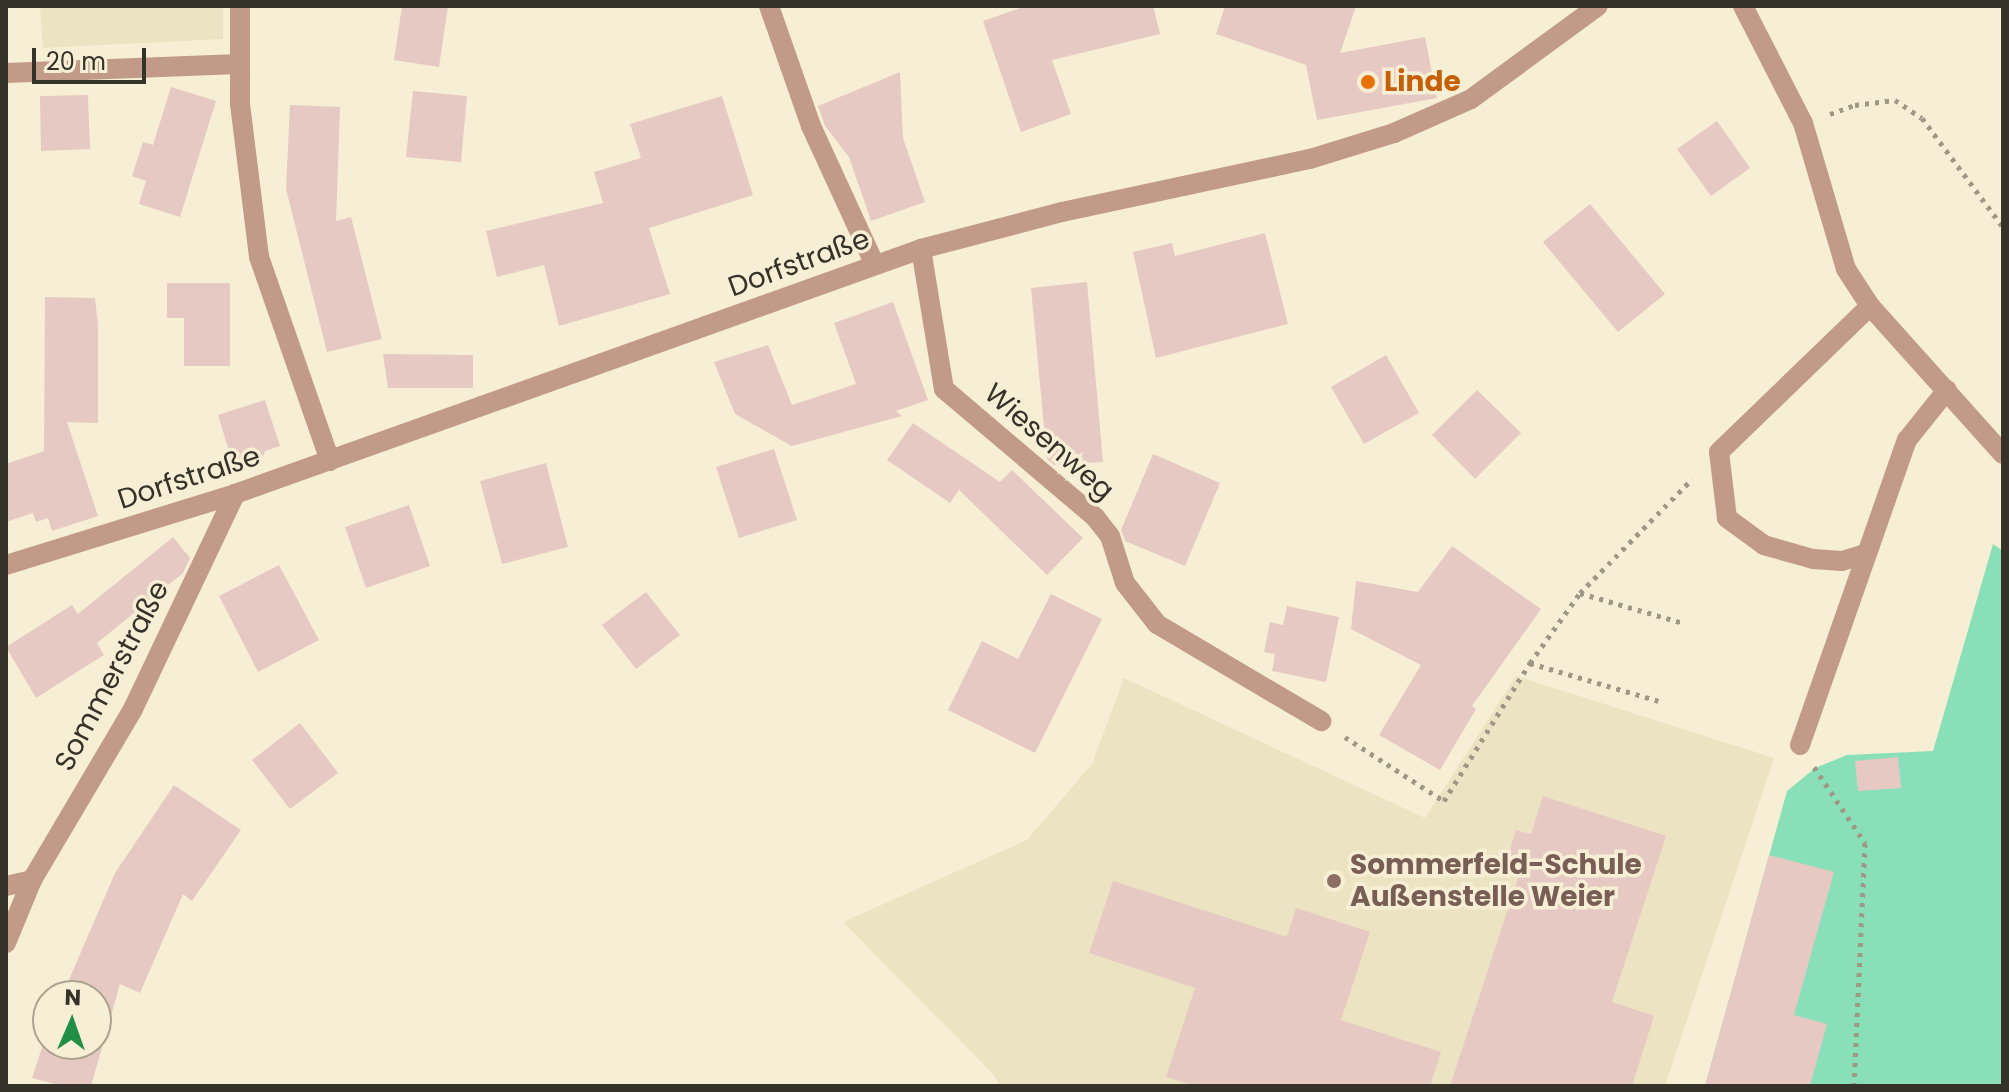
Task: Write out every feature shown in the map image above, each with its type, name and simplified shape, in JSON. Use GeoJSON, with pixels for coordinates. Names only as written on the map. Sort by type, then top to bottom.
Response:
{"type":"FeatureCollection","features":[{"type":"Feature","properties":{"kind":"street"},"geometry":{"type":"LineString","coordinates":[[240,6],[240,104],[259,257],[330,461]]}},
{"type":"Feature","properties":{"kind":"street"},"geometry":{"type":"LineString","coordinates":[[769,6],[811,126],[875,265]]}},
{"type":"Feature","properties":{"kind":"street","name":"Dorfstraße"},"geometry":{"type":"LineString","coordinates":[[6,565],[235,494],[921,249],[1062,212],[1310,159],[1394,133],[1471,99],[1598,6]]}},
{"type":"Feature","properties":{"kind":"street"},"geometry":{"type":"LineString","coordinates":[[1743,6],[1803,123],[1846,269],[1870,306],[2003,454]]}},
{"type":"Feature","properties":{"kind":"street"},"geometry":{"type":"LineString","coordinates":[[6,73],[239,64]]}},
{"type":"Feature","properties":{"kind":"street","name":"Wiesenweg"},"geometry":{"type":"LineString","coordinates":[[921,249],[944,389],[1095,517],[1110,536],[1125,583],[1157,624],[1321,721]]}},
{"type":"Feature","properties":{"kind":"street"},"geometry":{"type":"LineString","coordinates":[[1865,554],[1842,561],[1813,559],[1764,545],[1727,518],[1719,452],[1870,306]]}},
{"type":"Feature","properties":{"kind":"street"},"geometry":{"type":"LineString","coordinates":[[1800,745],[1907,440],[1947,390]]}},
{"type":"Feature","properties":{"kind":"street","name":"Sommerstraße"},"geometry":{"type":"LineString","coordinates":[[6,943],[32,880],[133,709],[235,494]]}},
{"type":"Feature","properties":{"kind":"street"},"geometry":{"type":"LineString","coordinates":[[6,886],[32,880]]}},
{"type":"Feature","properties":{"kind":"path"},"geometry":{"type":"LineString","coordinates":[[1803,123],[1855,105],[1895,100],[1922,118],[2003,227]]}},
{"type":"Feature","properties":{"kind":"path"},"geometry":{"type":"LineString","coordinates":[[1321,721],[1444,801],[1530,663],[1580,593],[1719,452]]}},
{"type":"Feature","properties":{"kind":"path"},"geometry":{"type":"LineString","coordinates":[[1580,593],[1683,623]]}},
{"type":"Feature","properties":{"kind":"path"},"geometry":{"type":"LineString","coordinates":[[1530,663],[1659,701]]}},
{"type":"Feature","properties":{"kind":"path"},"geometry":{"type":"LineString","coordinates":[[1800,745],[1865,843],[1854,1086]]}},
{"type":"Feature","properties":{"kind":"shaded area"},"geometry":{"type":"Polygon","coordinates":[[[40,6],[223,6],[223,39],[43,48],[40,6]]]}},
{"type":"Feature","properties":{"kind":"shaded area","name":"Sommerfeld-Schule Außenstelle Weier"},"geometry":{"type":"Polygon","coordinates":[[[1516,676],[1774,758],[1665,1086],[1000,1086],[994,1075],[843,922],[1027,840],[1092,764],[1124,678],[1425,818],[1516,676]]]}},
{"type":"Feature","properties":{"kind":"green space"},"geometry":{"type":"Polygon","coordinates":[[[1993,544],[2003,551],[2003,1086],[1705,1086],[1787,791],[1815,768],[1847,755],[1933,751],[1993,544]]]}},
{"type":"Feature","properties":{"kind":"building"},"geometry":{"type":"Polygon","coordinates":[[[402,6],[448,6],[439,67],[394,60],[402,6]]]}},
{"type":"Feature","properties":{"kind":"building"},"geometry":{"type":"Polygon","coordinates":[[[1026,6],[1153,6],[1160,34],[1052,60],[1071,114],[1021,132],[983,21],[1026,6]]]}},
{"type":"Feature","properties":{"kind":"building"},"geometry":{"type":"Polygon","coordinates":[[[1225,6],[1356,6],[1340,53],[1425,37],[1437,98],[1317,120],[1306,65],[1216,34],[1225,6]]]}},
{"type":"Feature","properties":{"kind":"building"},"geometry":{"type":"Polygon","coordinates":[[[900,72],[903,138],[925,202],[871,221],[849,157],[825,126],[818,106],[900,72]]]}},
{"type":"Feature","properties":{"kind":"building"},"geometry":{"type":"Polygon","coordinates":[[[171,87],[216,101],[180,217],[139,204],[146,181],[132,176],[143,142],[153,145],[171,87]]]}},
{"type":"Feature","properties":{"kind":"building"},"geometry":{"type":"Polygon","coordinates":[[[413,91],[467,96],[461,162],[406,157],[413,91]]]}},
{"type":"Feature","properties":{"kind":"building"},"geometry":{"type":"Polygon","coordinates":[[[88,95],[90,149],[41,151],[40,96],[88,95]]]}},
{"type":"Feature","properties":{"kind":"building"},"geometry":{"type":"Polygon","coordinates":[[[722,96],[753,195],[649,228],[670,294],[559,326],[544,265],[497,277],[486,231],[603,203],[594,172],[641,158],[630,124],[722,96]]]}},
{"type":"Feature","properties":{"kind":"building"},"geometry":{"type":"Polygon","coordinates":[[[290,105],[340,107],[336,221],[351,217],[382,339],[327,352],[286,189],[290,105]]]}},
{"type":"Feature","properties":{"kind":"building"},"geometry":{"type":"Polygon","coordinates":[[[1717,121],[1750,168],[1711,196],[1677,149],[1717,121]]]}},
{"type":"Feature","properties":{"kind":"building"},"geometry":{"type":"Polygon","coordinates":[[[1590,204],[1665,294],[1618,332],[1543,242],[1590,204]]]}},
{"type":"Feature","properties":{"kind":"building"},"geometry":{"type":"Polygon","coordinates":[[[1265,233],[1288,324],[1156,358],[1133,252],[1172,243],[1175,256],[1265,233]]]}},
{"type":"Feature","properties":{"kind":"building"},"geometry":{"type":"Polygon","coordinates":[[[1087,282],[1103,462],[1054,465],[1047,459],[1031,288],[1087,282]]]}},
{"type":"Feature","properties":{"kind":"building"},"geometry":{"type":"Polygon","coordinates":[[[167,283],[230,283],[230,366],[184,366],[184,318],[167,318],[167,283]]]}},
{"type":"Feature","properties":{"kind":"building"},"geometry":{"type":"Polygon","coordinates":[[[45,297],[95,298],[98,324],[98,423],[67,422],[98,516],[52,531],[48,518],[36,522],[33,513],[6,522],[6,464],[44,451],[45,297]]]}},
{"type":"Feature","properties":{"kind":"building"},"geometry":{"type":"Polygon","coordinates":[[[893,302],[928,400],[896,411],[902,416],[792,446],[735,414],[714,362],[768,345],[792,405],[856,384],[834,323],[893,302]]]}},
{"type":"Feature","properties":{"kind":"building"},"geometry":{"type":"Polygon","coordinates":[[[383,354],[473,355],[473,388],[388,388],[383,354]]]}},
{"type":"Feature","properties":{"kind":"building"},"geometry":{"type":"Polygon","coordinates":[[[1386,355],[1419,413],[1364,444],[1331,387],[1386,355]]]}},
{"type":"Feature","properties":{"kind":"building"},"geometry":{"type":"Polygon","coordinates":[[[1477,390],[1521,433],[1475,479],[1432,435],[1477,390]]]}},
{"type":"Feature","properties":{"kind":"building"},"geometry":{"type":"Polygon","coordinates":[[[265,400],[280,446],[265,451],[260,465],[246,457],[232,461],[218,415],[265,400]]]}},
{"type":"Feature","properties":{"kind":"building"},"geometry":{"type":"Polygon","coordinates":[[[913,423],[1000,482],[1012,470],[1083,538],[1047,575],[959,490],[950,503],[887,460],[913,423]]]}},
{"type":"Feature","properties":{"kind":"building"},"geometry":{"type":"Polygon","coordinates":[[[774,449],[797,520],[739,538],[716,467],[774,449]]]}},
{"type":"Feature","properties":{"kind":"building"},"geometry":{"type":"Polygon","coordinates":[[[1153,454],[1220,483],[1185,566],[1125,541],[1121,530],[1153,454]]]}},
{"type":"Feature","properties":{"kind":"building"},"geometry":{"type":"Polygon","coordinates":[[[546,463],[568,547],[502,564],[480,481],[546,463]]]}},
{"type":"Feature","properties":{"kind":"building"},"geometry":{"type":"Polygon","coordinates":[[[409,505],[430,566],[366,588],[345,527],[409,505]]]}},
{"type":"Feature","properties":{"kind":"building"},"geometry":{"type":"Polygon","coordinates":[[[173,537],[190,558],[183,573],[97,643],[104,655],[36,698],[6,647],[72,605],[78,614],[173,537]]]}},
{"type":"Feature","properties":{"kind":"building"},"geometry":{"type":"Polygon","coordinates":[[[1452,546],[1541,609],[1472,706],[1476,709],[1440,770],[1379,735],[1421,665],[1351,629],[1356,581],[1418,592],[1452,546]]]}},
{"type":"Feature","properties":{"kind":"building"},"geometry":{"type":"Polygon","coordinates":[[[279,565],[319,640],[258,672],[219,596],[279,565]]]}},
{"type":"Feature","properties":{"kind":"building"},"geometry":{"type":"Polygon","coordinates":[[[646,592],[680,635],[636,669],[602,625],[646,592]]]}},
{"type":"Feature","properties":{"kind":"building"},"geometry":{"type":"Polygon","coordinates":[[[1051,594],[1102,619],[1035,753],[948,710],[982,641],[1018,659],[1051,594]]]}},
{"type":"Feature","properties":{"kind":"building"},"geometry":{"type":"Polygon","coordinates":[[[1287,606],[1339,617],[1326,682],[1272,671],[1275,654],[1264,652],[1270,622],[1283,625],[1287,606]]]}},
{"type":"Feature","properties":{"kind":"building"},"geometry":{"type":"Polygon","coordinates":[[[300,723],[338,773],[290,809],[252,760],[300,723]]]}},
{"type":"Feature","properties":{"kind":"building"},"geometry":{"type":"Polygon","coordinates":[[[1898,757],[1901,788],[1858,791],[1855,761],[1898,757]]]}},
{"type":"Feature","properties":{"kind":"building"},"geometry":{"type":"Polygon","coordinates":[[[174,785],[241,830],[192,901],[183,894],[140,993],[120,984],[112,1012],[112,980],[69,980],[115,873],[174,785]]]}},
{"type":"Feature","properties":{"kind":"building"},"geometry":{"type":"Polygon","coordinates":[[[1543,796],[1666,836],[1612,1002],[1654,1016],[1632,1086],[1450,1086],[1523,863],[1507,858],[1516,830],[1531,834],[1543,796]]]}},
{"type":"Feature","properties":{"kind":"building"},"geometry":{"type":"Polygon","coordinates":[[[1769,855],[1834,872],[1794,1015],[1827,1024],[1810,1086],[1705,1086],[1769,855]]]}},
{"type":"Feature","properties":{"kind":"building"},"geometry":{"type":"Polygon","coordinates":[[[1113,881],[1287,937],[1296,908],[1370,932],[1341,1020],[1441,1052],[1430,1086],[1194,1086],[1166,1077],[1195,988],[1089,953],[1113,881]]]}},
{"type":"Feature","properties":{"kind":"building"},"geometry":{"type":"Polygon","coordinates":[[[38,1060],[98,1060],[91,1086],[62,1086],[32,1078],[38,1060]]]}},
{"type":"Feature","properties":{"kind":"place","name":"Linde"},"geometry":{"type":"Point","coordinates":[1368,82]}},
{"type":"Feature","properties":{"kind":"place","name":"Sommerfeld-Schule Außenstelle Weier"},"geometry":{"type":"Point","coordinates":[1334,881]}}]}
